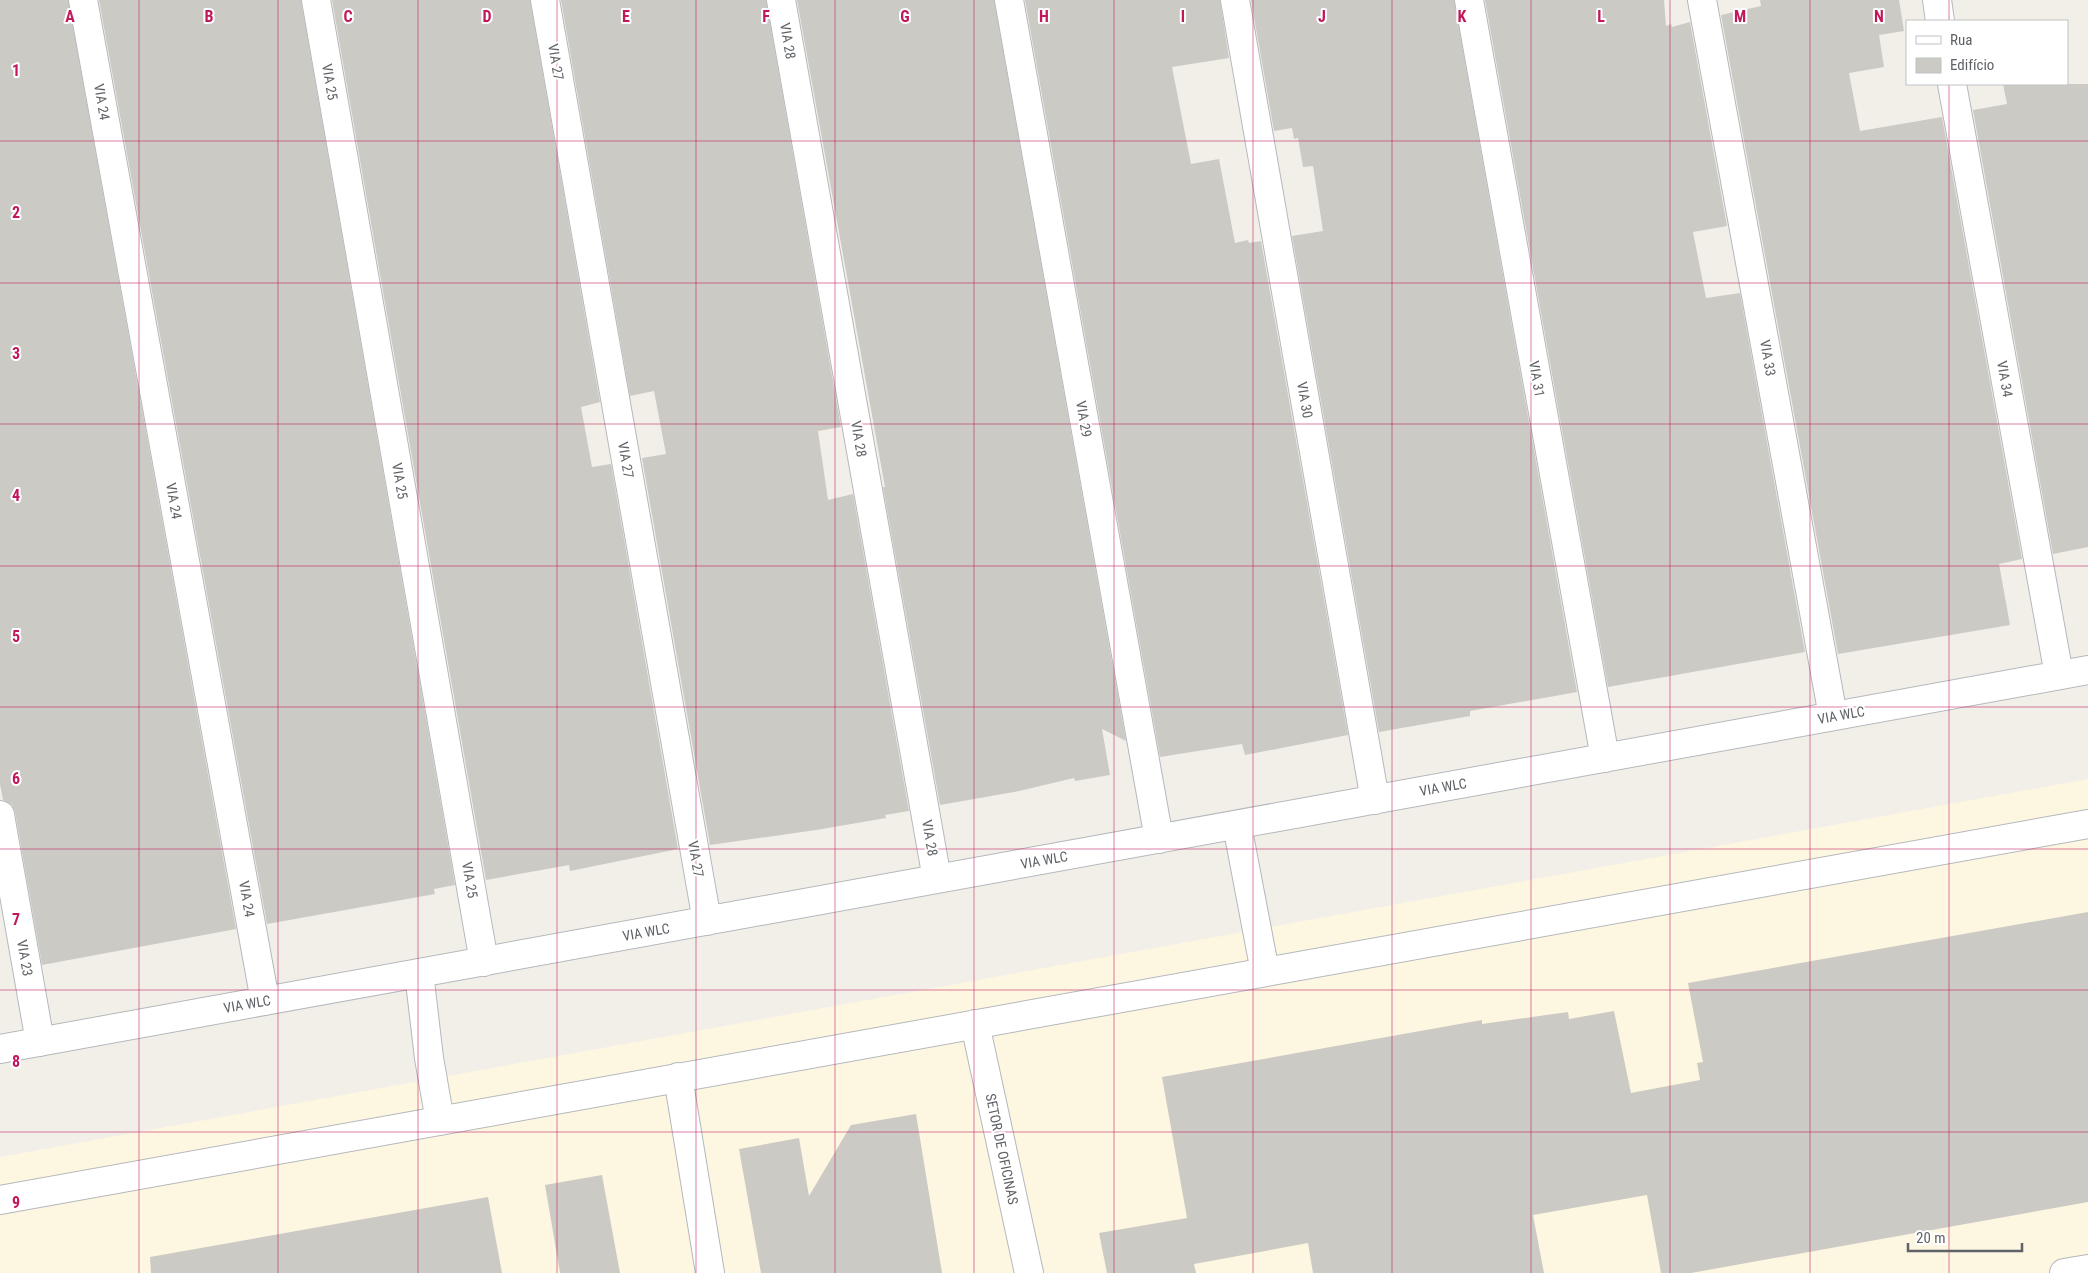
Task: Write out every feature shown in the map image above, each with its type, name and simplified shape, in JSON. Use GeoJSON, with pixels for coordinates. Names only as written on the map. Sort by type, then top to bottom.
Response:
{"type":"FeatureCollection","features":[{"type":"Feature","properties":{"kind":"street","name":"VIA 24"},"geometry":{"type":"LineString","coordinates":[[83,0],[265,1001]]}},
{"type":"Feature","properties":{"kind":"street","name":"VIA 25"},"geometry":{"type":"LineString","coordinates":[[316,0],[484,962]]}},
{"type":"Feature","properties":{"kind":"street","name":"VIA 27"},"geometry":{"type":"LineString","coordinates":[[545,0],[707,921]]}},
{"type":"Feature","properties":{"kind":"street","name":"VIA 28"},"geometry":{"type":"LineString","coordinates":[[780,0],[937,879]]}},
{"type":"Feature","properties":{"kind":"street","name":"VIA 29"},"geometry":{"type":"LineString","coordinates":[[1009,0],[1159,839]]}},
{"type":"Feature","properties":{"kind":"street","name":"VIA 30"},"geometry":{"type":"LineString","coordinates":[[1235,0],[1375,800]]}},
{"type":"Feature","properties":{"kind":"street","name":"VIA 31"},"geometry":{"type":"LineString","coordinates":[[1469,0],[1606,758]]}},
{"type":"Feature","properties":{"kind":"street","name":"VIA 33"},"geometry":{"type":"LineString","coordinates":[[1702,0],[1833,716]]}},
{"type":"Feature","properties":{"kind":"street"},"geometry":{"type":"LineString","coordinates":[[1936,0],[1940,20]]}},
{"type":"Feature","properties":{"kind":"street","name":"VIA 34"},"geometry":{"type":"LineString","coordinates":[[1952,85],[2059,675]]}},
{"type":"Feature","properties":{"kind":"street","name":"VIA WLC"},"geometry":{"type":"LineString","coordinates":[[0,1049],[2088,670]]}},
{"type":"Feature","properties":{"kind":"street","name":"VIA 23"},"geometry":{"type":"LineString","coordinates":[[0,815],[40,1042]]}},
{"type":"Feature","properties":{"kind":"street"},"geometry":{"type":"LineString","coordinates":[[1237,824],[1265,972]]}},
{"type":"Feature","properties":{"kind":"street"},"geometry":{"type":"LineString","coordinates":[[0,1200],[2088,824]]}},
{"type":"Feature","properties":{"kind":"street"},"geometry":{"type":"LineString","coordinates":[[419,973],[440,1121]]}},
{"type":"Feature","properties":{"kind":"street","name":"SETOR DE OFICINAS"},"geometry":{"type":"LineString","coordinates":[[975,1024],[1029,1273]]}},
{"type":"Feature","properties":{"kind":"street"},"geometry":{"type":"LineString","coordinates":[[678,1077],[710,1273]]}},
{"type":"Feature","properties":{"kind":"street"},"geometry":{"type":"LineString","coordinates":[[2064,1273],[2088,1269]]}},
{"type":"Feature","properties":{"kind":"shaded area"},"geometry":{"type":"Polygon","coordinates":[[[2088,779],[2088,1273],[0,1273],[0,1157],[2088,779]]]}},
{"type":"Feature","properties":{"kind":"building"},"geometry":{"type":"Polygon","coordinates":[[[0,0],[68,0],[236,929],[42,965],[15,812],[12,805],[3,800],[0,784],[0,0]]]}},
{"type":"Feature","properties":{"kind":"building"},"geometry":{"type":"Polygon","coordinates":[[[99,0],[301,0],[455,885],[434,889],[435,894],[267,924],[99,0]]]}},
{"type":"Feature","properties":{"kind":"building"},"geometry":{"type":"Polygon","coordinates":[[[332,0],[530,0],[600,402],[581,407],[592,467],[611,464],[678,849],[570,871],[569,865],[486,880],[332,0]]]}},
{"type":"Feature","properties":{"kind":"building"},"geometry":{"type":"Polygon","coordinates":[[[561,0],[766,0],[841,427],[818,431],[828,500],[853,494],[909,811],[885,815],[886,818],[816,830],[710,845],[642,458],[666,454],[654,391],[630,396],[561,0]]]}},
{"type":"Feature","properties":{"kind":"building"},"geometry":{"type":"Polygon","coordinates":[[[797,0],[994,0],[1126,741],[1102,729],[1110,775],[1075,781],[1074,778],[1019,791],[940,805],[797,0]]]}},
{"type":"Feature","properties":{"kind":"building"},"geometry":{"type":"Polygon","coordinates":[[[1025,0],[1220,0],[1229,58],[1172,67],[1191,164],[1219,159],[1235,243],[1248,240],[1249,243],[1261,241],[1348,735],[1245,755],[1242,744],[1160,757],[1025,0]]]}},
{"type":"Feature","properties":{"kind":"building"},"geometry":{"type":"Polygon","coordinates":[[[1251,0],[1454,0],[1577,692],[1470,711],[1470,716],[1379,732],[1292,236],[1323,231],[1313,166],[1303,167],[1298,138],[1294,139],[1292,128],[1274,131],[1251,0]]]}},
{"type":"Feature","properties":{"kind":"building"},"geometry":{"type":"Polygon","coordinates":[[[1485,0],[1664,0],[1666,26],[1671,24],[1672,27],[1690,22],[1727,226],[1693,232],[1706,298],[1740,293],[1805,652],[1608,687],[1485,0]]]}},
{"type":"Feature","properties":{"kind":"building"},"geometry":{"type":"Polygon","coordinates":[[[1760,0],[1899,0],[1904,31],[1879,35],[1884,67],[1849,73],[1860,131],[1942,117],[2022,559],[1999,564],[2010,625],[1838,654],[1721,15],[1761,6],[1760,0]]]}},
{"type":"Feature","properties":{"kind":"building"},"geometry":{"type":"Polygon","coordinates":[[[2088,84],[2088,547],[2053,554],[1973,110],[2007,104],[2003,85],[2088,84]]]}},
{"type":"Feature","properties":{"kind":"building"},"geometry":{"type":"Polygon","coordinates":[[[2088,912],[2088,1202],[1691,1273],[1661,1273],[1647,1195],[1533,1215],[1544,1273],[1313,1273],[1308,1243],[1194,1264],[1196,1273],[1107,1273],[1099,1233],[1187,1218],[1162,1077],[1482,1020],[1482,1024],[1568,1012],[1569,1019],[1614,1011],[1631,1093],[1700,1080],[1697,1063],[1703,1062],[1688,983],[2088,912]]]}},
{"type":"Feature","properties":{"kind":"building"},"geometry":{"type":"Polygon","coordinates":[[[916,1114],[942,1273],[761,1273],[739,1149],[799,1138],[809,1196],[851,1125],[916,1114]]]}},
{"type":"Feature","properties":{"kind":"building"},"geometry":{"type":"Polygon","coordinates":[[[602,1175],[620,1273],[560,1273],[545,1185],[602,1175]]]}},
{"type":"Feature","properties":{"kind":"building"},"geometry":{"type":"Polygon","coordinates":[[[488,1197],[502,1273],[151,1273],[150,1257],[488,1197]]]}}]}
